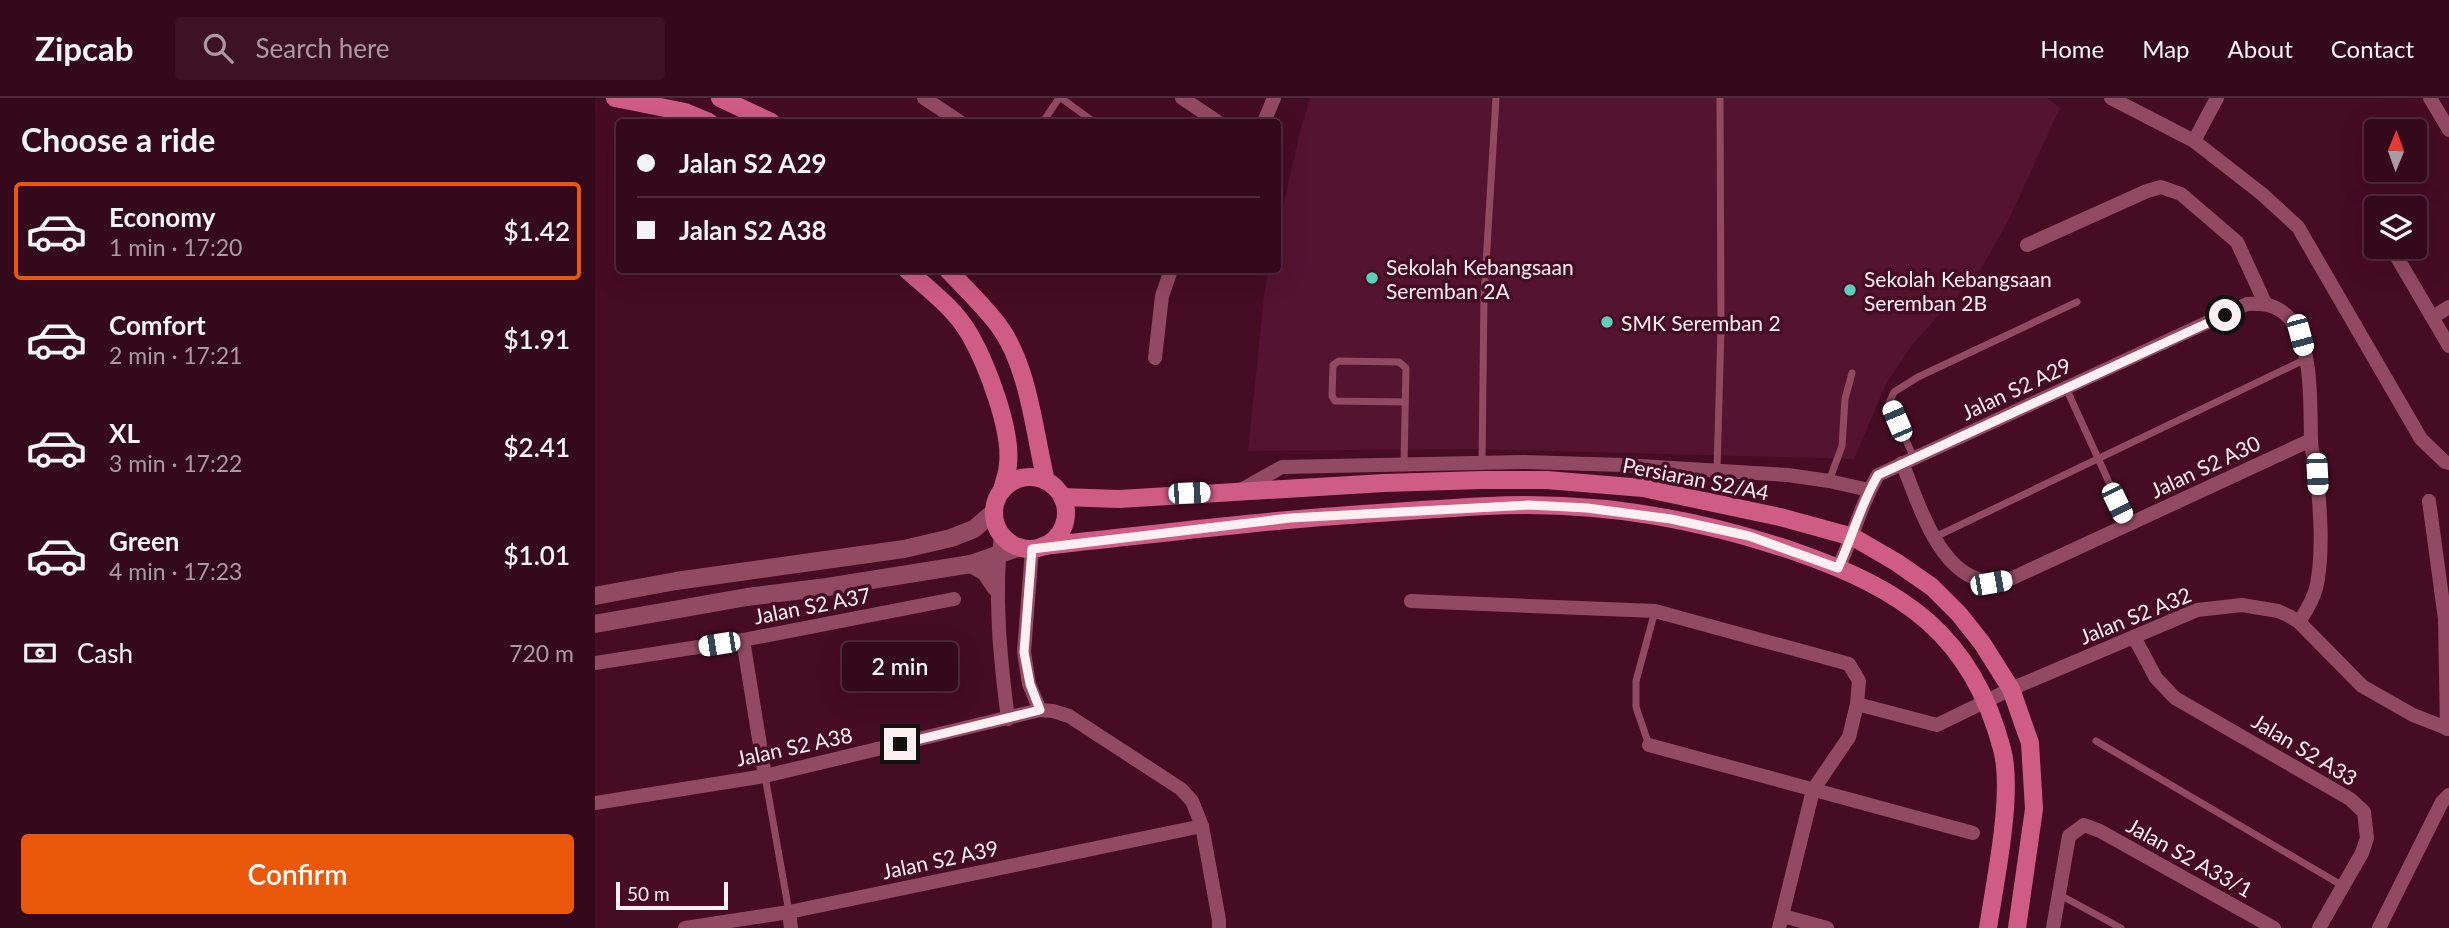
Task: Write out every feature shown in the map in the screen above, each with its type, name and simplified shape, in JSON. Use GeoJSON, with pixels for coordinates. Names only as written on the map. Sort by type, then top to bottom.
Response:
{"type":"FeatureCollection","features":[{"type":"Feature","properties":{"kind":"main road"},"geometry":{"type":"LineString","coordinates":[[615,98],[685,105],[705,119]]}},
{"type":"Feature","properties":{"kind":"main road"},"geometry":{"type":"LineString","coordinates":[[720,98],[765,119]]}},
{"type":"Feature","properties":{"kind":"main road"},"geometry":{"type":"LineString","coordinates":[[910,273],[947,306],[970,334],[992,384],[1007,436],[1009,463],[994,512],[1001,534],[1009,542],[1032,547],[1290,518],[1529,505],[1587,508],[1671,519],[1749,536],[1838,568],[1913,607],[1949,641],[1973,677],[2003,751],[2005,793],[1988,928]]}},
{"type":"Feature","properties":{"kind":"main road"},"geometry":{"type":"LineString","coordinates":[[952,273],[1000,328],[1019,368],[1034,416],[1046,481]]}},
{"type":"Feature","properties":{"kind":"main road","name":"Persiaran S2/A4"},"geometry":{"type":"LineString","coordinates":[[1062,497],[1119,499],[1482,471],[1547,480],[1643,488],[1780,517],[1853,537],[1932,587],[1959,614],[1982,643],[2011,689],[2031,743],[2033,808],[2017,928]]}},
{"type":"Feature","properties":{"kind":"main road"},"geometry":{"type":"LineString","coordinates":[[1002,490],[1011,482],[1034,477],[1055,487],[1062,497],[1066,520],[1061,531],[1053,540],[1032,547]]}},
{"type":"Feature","properties":{"kind":"street"},"geometry":{"type":"LineString","coordinates":[[924,98],[956,119]]}},
{"type":"Feature","properties":{"kind":"street"},"geometry":{"type":"LineString","coordinates":[[1182,98],[1214,119]]}},
{"type":"Feature","properties":{"kind":"street"},"geometry":{"type":"LineString","coordinates":[[1265,119],[1274,98]]}},
{"type":"Feature","properties":{"kind":"street"},"geometry":{"type":"LineString","coordinates":[[2111,98],[2195,141],[2262,194],[2298,227],[2421,439],[2449,463]]}},
{"type":"Feature","properties":{"kind":"street"},"geometry":{"type":"LineString","coordinates":[[2195,141],[2217,98]]}},
{"type":"Feature","properties":{"kind":"street"},"geometry":{"type":"LineString","coordinates":[[2430,98],[2449,130]]}},
{"type":"Feature","properties":{"kind":"street"},"geometry":{"type":"LineString","coordinates":[[2027,245],[2161,187],[2181,194],[2237,242],[2265,303],[2276,307],[2291,320],[2300,335],[2306,359],[2311,440],[2317,474],[2321,557],[2315,593],[2299,622]]}},
{"type":"Feature","properties":{"kind":"street"},"geometry":{"type":"LineString","coordinates":[[2398,259],[2449,346]]}},
{"type":"Feature","properties":{"kind":"street"},"geometry":{"type":"LineString","coordinates":[[1155,358],[1158,317],[1169,273]]}},
{"type":"Feature","properties":{"kind":"street","name":"Jalan S2 A29"},"geometry":{"type":"LineString","coordinates":[[1869,489],[1878,475],[2247,304],[2265,303]]}},
{"type":"Feature","properties":{"kind":"street"},"geometry":{"type":"LineString","coordinates":[[2433,317],[2449,307]]}},
{"type":"Feature","properties":{"kind":"street","name":"Jalan S2 A30"},"geometry":{"type":"LineString","coordinates":[[1908,461],[1933,538],[1955,566],[1975,579],[1991,583],[2006,581],[2311,440]]}},
{"type":"Feature","properties":{"kind":"street"},"geometry":{"type":"LineString","coordinates":[[1239,491],[1282,467],[1404,464],[1482,471],[1623,464],[1829,481],[1869,489],[1853,537],[1838,568]]}},
{"type":"Feature","properties":{"kind":"street"},"geometry":{"type":"LineString","coordinates":[[2429,501],[2445,620],[2448,729]]}},
{"type":"Feature","properties":{"kind":"street"},"geometry":{"type":"LineString","coordinates":[[595,596],[676,581],[904,549],[951,538],[974,529],[994,512]]}},
{"type":"Feature","properties":{"kind":"street"},"geometry":{"type":"LineString","coordinates":[[1001,534],[996,588],[999,653],[1008,719]]}},
{"type":"Feature","properties":{"kind":"street"},"geometry":{"type":"LineString","coordinates":[[595,624],[747,597],[971,564],[1032,547],[1024,652],[1030,684],[1040,710],[1069,716],[1181,789],[1192,801],[1202,826],[1219,928]]}},
{"type":"Feature","properties":{"kind":"street"},"geometry":{"type":"LineString","coordinates":[[971,564],[985,572],[996,588]]}},
{"type":"Feature","properties":{"kind":"street","name":"Jalan S2 A37"},"geometry":{"type":"LineString","coordinates":[[595,663],[743,640],[954,599]]}},
{"type":"Feature","properties":{"kind":"street"},"geometry":{"type":"LineString","coordinates":[[1411,601],[1655,611],[1849,664],[1859,681],[1849,737],[1814,790],[1781,922],[1827,928]]}},
{"type":"Feature","properties":{"kind":"street","name":"Jalan S2 A32"},"geometry":{"type":"LineString","coordinates":[[1857,704],[1937,725],[2011,689],[2197,610],[2222,606],[2260,607],[2278,611],[2299,622],[2363,687],[2413,715],[2448,729]]}},
{"type":"Feature","properties":{"kind":"street","name":"Jalan S2 A33"},"geometry":{"type":"LineString","coordinates":[[2134,637],[2156,678],[2175,698],[2350,799],[2364,812],[2367,838],[2362,853],[2319,928]]}},
{"type":"Feature","properties":{"kind":"street"},"geometry":{"type":"LineString","coordinates":[[743,640],[765,776]]}},
{"type":"Feature","properties":{"kind":"street","name":"Jalan S2 A38"},"geometry":{"type":"LineString","coordinates":[[595,803],[765,776],[1040,710]]}},
{"type":"Feature","properties":{"kind":"street"},"geometry":{"type":"LineString","coordinates":[[1649,745],[1973,833]]}},
{"type":"Feature","properties":{"kind":"street"},"geometry":{"type":"LineString","coordinates":[[2379,928],[2442,802],[2449,795]]}},
{"type":"Feature","properties":{"kind":"street","name":"Jalan S2 A33/1"},"geometry":{"type":"LineString","coordinates":[[2058,894],[2069,836],[2084,825],[2101,831],[2274,928]]}},
{"type":"Feature","properties":{"kind":"street","name":"Jalan S2 A39"},"geometry":{"type":"LineString","coordinates":[[685,928],[789,912],[1202,826]]}},
{"type":"Feature","properties":{"kind":"street"},"geometry":{"type":"LineString","coordinates":[[2053,928],[2058,894]]}},
{"type":"Feature","properties":{"kind":"street"},"geometry":{"type":"LineString","coordinates":[[789,912],[791,928]]}},
{"type":"Feature","properties":{"kind":"lane"},"geometry":{"type":"LineString","coordinates":[[1045,119],[1060,98],[1090,119]]}},
{"type":"Feature","properties":{"kind":"lane"},"geometry":{"type":"LineString","coordinates":[[1482,471],[1484,297],[1496,98]]}},
{"type":"Feature","properties":{"kind":"lane"},"geometry":{"type":"LineString","coordinates":[[1717,470],[1720,98]]}},
{"type":"Feature","properties":{"kind":"lane"},"geometry":{"type":"LineString","coordinates":[[1908,461],[1889,403],[1894,392],[1918,377],[2077,302]]}},
{"type":"Feature","properties":{"kind":"lane"},"geometry":{"type":"LineString","coordinates":[[1933,538],[2306,359]]}},
{"type":"Feature","properties":{"kind":"lane"},"geometry":{"type":"LineString","coordinates":[[1404,464],[1406,368],[1402,364],[1339,361],[1333,365],[1332,396],[1335,401],[1405,402]]}},
{"type":"Feature","properties":{"kind":"lane"},"geometry":{"type":"LineString","coordinates":[[1829,481],[1842,446],[1845,400],[1852,373]]}},
{"type":"Feature","properties":{"kind":"lane"},"geometry":{"type":"LineString","coordinates":[[2066,388],[2128,524]]}},
{"type":"Feature","properties":{"kind":"lane"},"geometry":{"type":"LineString","coordinates":[[1649,745],[1636,706],[1636,681],[1655,611]]}},
{"type":"Feature","properties":{"kind":"lane"},"geometry":{"type":"LineString","coordinates":[[2096,741],[2343,886]]}},
{"type":"Feature","properties":{"kind":"lane"},"geometry":{"type":"LineString","coordinates":[[765,776],[789,912]]}},
{"type":"Feature","properties":{"kind":"lane"},"geometry":{"type":"LineString","coordinates":[[2058,894],[2120,928]]}},
{"type":"Feature","properties":{"kind":"shaded area"},"geometry":{"type":"Polygon","coordinates":[[[1310,98],[2047,98],[2060,108],[2008,221],[1981,269],[1912,345],[1886,384],[1854,459],[1472,449],[1248,451],[1265,287],[1268,273],[1281,273],[1281,216],[1310,98]]]}},
{"type":"Feature","properties":{"kind":"place","name":"Sekolah Kebangsaan Seremban 2A"},"geometry":{"type":"Point","coordinates":[1372,278]}},
{"type":"Feature","properties":{"kind":"place","name":"Sekolah Kebangsaan Seremban 2B"},"geometry":{"type":"Point","coordinates":[1850,290]}},
{"type":"Feature","properties":{"kind":"place","name":"SMK Seremban 2"},"geometry":{"type":"Point","coordinates":[1607,322]}},
{"type":"Feature","properties":{"kind":"route"},"geometry":{"type":"LineString","coordinates":[[900,744],[1040,710],[1030,684],[1024,652],[1032,549],[1290,518],[1529,505],[1587,508],[1671,519],[1749,536],[1838,568],[1853,537],[1869,489],[1878,475],[2225,315]]}}]}
